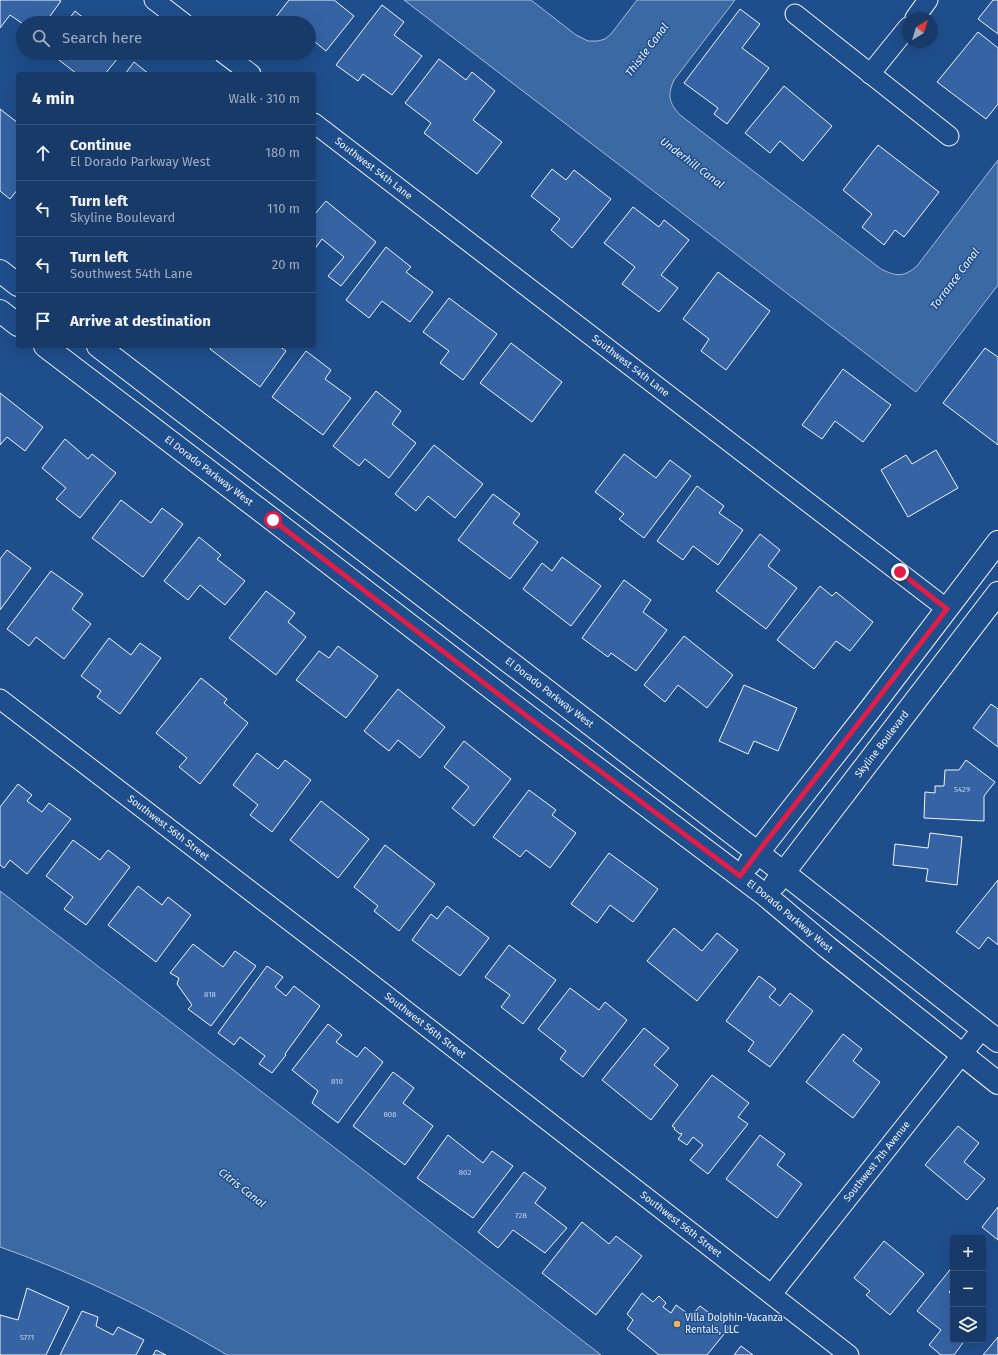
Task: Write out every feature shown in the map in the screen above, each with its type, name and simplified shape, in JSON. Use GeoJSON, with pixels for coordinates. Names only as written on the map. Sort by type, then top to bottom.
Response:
{"type":"FeatureCollection","features":[{"type":"Feature","properties":{"kind":"street"},"geometry":{"type":"LineString","coordinates":[[154,0],[175,16]]}},
{"type":"Feature","properties":{"kind":"street"},"geometry":{"type":"LineString","coordinates":[[919,12],[928,0]]}},
{"type":"Feature","properties":{"kind":"street"},"geometry":{"type":"LineString","coordinates":[[794,14],[949,136]]}},
{"type":"Feature","properties":{"kind":"street"},"geometry":{"type":"LineString","coordinates":[[870,74],[902,34]]}},
{"type":"Feature","properties":{"kind":"street"},"geometry":{"type":"LineString","coordinates":[[232,60],[248,72]]}},
{"type":"Feature","properties":{"kind":"street","name":"Southwest 54th Lane"},"geometry":{"type":"LineString","coordinates":[[316,125],[947,609]]}},
{"type":"Feature","properties":{"kind":"street"},"geometry":{"type":"LineString","coordinates":[[0,271],[16,283]]}},
{"type":"Feature","properties":{"kind":"street"},"geometry":{"type":"LineString","coordinates":[[0,311],[16,323]]}},
{"type":"Feature","properties":{"kind":"street","name":"El Dorado Parkway West"},"geometry":{"type":"LineString","coordinates":[[48,348],[528,717],[740,876],[827,948],[998,1083]]}},
{"type":"Feature","properties":{"kind":"street","name":"El Dorado Parkway West"},"geometry":{"type":"LineString","coordinates":[[101,348],[784,873],[990,1035]]}},
{"type":"Feature","properties":{"kind":"street"},"geometry":{"type":"LineString","coordinates":[[740,876],[998,542]]}},
{"type":"Feature","properties":{"kind":"street","name":"Skyline Boulevard"},"geometry":{"type":"LineString","coordinates":[[765,896],[998,594]]}},
{"type":"Feature","properties":{"kind":"street"},"geometry":{"type":"LineString","coordinates":[[947,609],[971,628]]}},
{"type":"Feature","properties":{"kind":"street","name":"Southwest 56th Street"},"geometry":{"type":"LineString","coordinates":[[0,699],[364,977],[849,1355]]}},
{"type":"Feature","properties":{"kind":"street","name":"Southwest 7th Avenue"},"geometry":{"type":"LineString","coordinates":[[772,1294],[963,1055],[990,1035]]}},
{"type":"Feature","properties":{"kind":"water"},"geometry":{"type":"Polygon","coordinates":[[[404,0],[531,0],[576,35],[588,41],[598,41],[605,39],[611,34],[637,0],[735,0],[674,80],[670,90],[670,99],[673,107],[680,115],[881,269],[900,275],[917,266],[998,160],[998,285],[916,392],[404,0]]]}},
{"type":"Feature","properties":{"kind":"water","name":"Citris Canal"},"geometry":{"type":"Polygon","coordinates":[[[0,891],[374,1178],[601,1355],[227,1355],[200,1339],[116,1295],[59,1270],[0,1247],[0,891]]]}},
{"type":"Feature","properties":{"kind":"building"},"geometry":{"type":"Polygon","coordinates":[[[0,0],[61,1],[50,16],[16,16],[16,19],[10,15],[0,28],[0,0]]]}},
{"type":"Feature","properties":{"kind":"building"},"geometry":{"type":"Polygon","coordinates":[[[289,0],[334,0],[354,16],[326,51],[316,43],[316,16],[277,16],[289,0]]]}},
{"type":"Feature","properties":{"kind":"building"},"geometry":{"type":"Polygon","coordinates":[[[993,0],[998,0],[998,34],[978,19],[993,0]]]}},
{"type":"Feature","properties":{"kind":"building"},"geometry":{"type":"Polygon","coordinates":[[[382,5],[404,22],[394,35],[422,56],[392,95],[363,74],[358,81],[336,65],[382,5]]]}},
{"type":"Feature","properties":{"kind":"building"},"geometry":{"type":"Polygon","coordinates":[[[740,9],[760,24],[742,48],[769,68],[727,124],[714,114],[718,108],[684,83],[740,9]]]}},
{"type":"Feature","properties":{"kind":"building"},"geometry":{"type":"Polygon","coordinates":[[[75,11],[81,16],[71,16],[75,11]]]}},
{"type":"Feature","properties":{"kind":"building"},"geometry":{"type":"Polygon","coordinates":[[[978,32],[998,48],[998,104],[986,119],[937,82],[978,32]]]}},
{"type":"Feature","properties":{"kind":"building"},"geometry":{"type":"Polygon","coordinates":[[[439,59],[466,80],[472,72],[495,91],[473,120],[502,142],[477,174],[424,133],[431,123],[405,103],[439,59]]]}},
{"type":"Feature","properties":{"kind":"building"},"geometry":{"type":"Polygon","coordinates":[[[59,60],[116,60],[107,72],[74,72],[59,60]]]}},
{"type":"Feature","properties":{"kind":"building"},"geometry":{"type":"Polygon","coordinates":[[[134,62],[146,72],[126,72],[134,62]]]}},
{"type":"Feature","properties":{"kind":"building"},"geometry":{"type":"Polygon","coordinates":[[[784,86],[832,126],[803,161],[780,141],[770,153],[745,133],[784,86]]]}},
{"type":"Feature","properties":{"kind":"building"},"geometry":{"type":"Polygon","coordinates":[[[0,109],[16,121],[16,192],[10,199],[0,191],[0,109]]]}},
{"type":"Feature","properties":{"kind":"building"},"geometry":{"type":"Polygon","coordinates":[[[878,145],[939,192],[904,237],[895,230],[884,245],[862,227],[872,214],[843,190],[878,145]]]}},
{"type":"Feature","properties":{"kind":"building"},"geometry":{"type":"Polygon","coordinates":[[[552,169],[566,180],[574,170],[611,199],[572,248],[551,230],[560,219],[531,196],[552,169]]]}},
{"type":"Feature","properties":{"kind":"building"},"geometry":{"type":"Polygon","coordinates":[[[326,201],[376,242],[341,286],[328,276],[344,257],[322,239],[316,247],[316,213],[326,201]]]}},
{"type":"Feature","properties":{"kind":"building"},"geometry":{"type":"Polygon","coordinates":[[[633,207],[659,227],[664,220],[689,240],[661,275],[678,288],[659,312],[622,284],[635,267],[604,243],[633,207]]]}},
{"type":"Feature","properties":{"kind":"building"},"geometry":{"type":"Polygon","coordinates":[[[386,247],[411,267],[406,272],[433,292],[410,322],[382,301],[369,318],[346,300],[386,247]]]}},
{"type":"Feature","properties":{"kind":"building"},"geometry":{"type":"Polygon","coordinates":[[[718,272],[770,311],[726,370],[701,351],[709,339],[683,319],[718,272]]]}},
{"type":"Feature","properties":{"kind":"building"},"geometry":{"type":"Polygon","coordinates":[[[449,298],[497,334],[463,380],[440,363],[449,351],[423,332],[449,298]]]}},
{"type":"Feature","properties":{"kind":"building"},"geometry":{"type":"Polygon","coordinates":[[[511,343],[562,382],[532,422],[480,383],[511,343]]]}},
{"type":"Feature","properties":{"kind":"building"},"geometry":{"type":"Polygon","coordinates":[[[282,348],[286,351],[260,387],[210,349],[282,348]]]}},
{"type":"Feature","properties":{"kind":"building"},"geometry":{"type":"Polygon","coordinates":[[[985,348],[998,357],[998,445],[943,403],[985,348]]]}},
{"type":"Feature","properties":{"kind":"building"},"geometry":{"type":"Polygon","coordinates":[[[306,351],[331,370],[325,379],[351,398],[323,435],[272,397],[306,351]]]}},
{"type":"Feature","properties":{"kind":"building"},"geometry":{"type":"Polygon","coordinates":[[[843,369],[891,405],[863,442],[835,421],[822,439],[802,425],[843,369]]]}},
{"type":"Feature","properties":{"kind":"building"},"geometry":{"type":"Polygon","coordinates":[[[376,391],[401,411],[392,424],[416,443],[389,478],[365,459],[359,466],[333,446],[376,391]]]}},
{"type":"Feature","properties":{"kind":"building"},"geometry":{"type":"Polygon","coordinates":[[[0,393],[43,427],[25,451],[7,437],[0,445],[0,393]]]}},
{"type":"Feature","properties":{"kind":"building"},"geometry":{"type":"Polygon","coordinates":[[[65,439],[88,459],[92,454],[116,473],[80,518],[56,499],[66,488],[42,468],[65,439]]]}},
{"type":"Feature","properties":{"kind":"building"},"geometry":{"type":"Polygon","coordinates":[[[434,445],[483,484],[455,518],[428,496],[416,511],[395,494],[434,445]]]}},
{"type":"Feature","properties":{"kind":"building"},"geometry":{"type":"Polygon","coordinates":[[[936,450],[958,488],[908,517],[881,470],[906,455],[912,464],[936,450]]]}},
{"type":"Feature","properties":{"kind":"building"},"geometry":{"type":"Polygon","coordinates":[[[624,454],[656,478],[670,460],[691,476],[644,538],[619,519],[624,514],[595,492],[624,454]]]}},
{"type":"Feature","properties":{"kind":"building"},"geometry":{"type":"Polygon","coordinates":[[[697,486],[724,506],[719,513],[743,530],[718,565],[693,546],[683,560],[657,541],[697,486]]]}},
{"type":"Feature","properties":{"kind":"building"},"geometry":{"type":"Polygon","coordinates":[[[493,494],[520,514],[513,523],[538,542],[510,579],[458,540],[493,494]]]}},
{"type":"Feature","properties":{"kind":"building"},"geometry":{"type":"Polygon","coordinates":[[[121,500],[151,523],[162,508],[183,524],[143,577],[92,538],[121,500]]]}},
{"type":"Feature","properties":{"kind":"building"},"geometry":{"type":"Polygon","coordinates":[[[760,534],[780,550],[768,566],[797,588],[766,629],[716,591],[760,534]]]}},
{"type":"Feature","properties":{"kind":"building"},"geometry":{"type":"Polygon","coordinates":[[[199,537],[221,555],[217,559],[245,581],[225,605],[200,585],[188,600],[164,581],[199,537]]]}},
{"type":"Feature","properties":{"kind":"building"},"geometry":{"type":"Polygon","coordinates":[[[7,550],[31,568],[0,610],[0,559],[7,550]]]}},
{"type":"Feature","properties":{"kind":"building"},"geometry":{"type":"Polygon","coordinates":[[[562,557],[601,586],[571,626],[523,589],[542,563],[552,571],[562,557]]]}},
{"type":"Feature","properties":{"kind":"building"},"geometry":{"type":"Polygon","coordinates":[[[51,571],[83,594],[72,609],[91,624],[64,659],[36,637],[29,646],[7,629],[51,571]]]}},
{"type":"Feature","properties":{"kind":"building"},"geometry":{"type":"Polygon","coordinates":[[[624,580],[651,600],[643,612],[667,630],[636,671],[611,653],[608,657],[582,638],[624,580]]]}},
{"type":"Feature","properties":{"kind":"building"},"geometry":{"type":"Polygon","coordinates":[[[820,586],[832,596],[836,592],[873,622],[850,651],[836,641],[814,669],[777,640],[820,586]]]}},
{"type":"Feature","properties":{"kind":"building"},"geometry":{"type":"Polygon","coordinates":[[[266,591],[295,613],[288,622],[306,637],[276,675],[229,638],[266,591]]]}},
{"type":"Feature","properties":{"kind":"building"},"geometry":{"type":"Polygon","coordinates":[[[684,636],[733,675],[707,708],[678,685],[665,702],[644,685],[684,636]]]}},
{"type":"Feature","properties":{"kind":"building"},"geometry":{"type":"Polygon","coordinates":[[[109,638],[131,655],[140,643],[161,658],[120,714],[97,697],[101,691],[81,676],[109,638]]]}},
{"type":"Feature","properties":{"kind":"building"},"geometry":{"type":"Polygon","coordinates":[[[338,646],[378,676],[346,718],[296,680],[319,651],[329,658],[338,646]]]}},
{"type":"Feature","properties":{"kind":"building"},"geometry":{"type":"Polygon","coordinates":[[[201,678],[227,699],[224,703],[248,723],[200,784],[179,767],[187,758],[156,733],[201,678]]]}},
{"type":"Feature","properties":{"kind":"building"},"geometry":{"type":"Polygon","coordinates":[[[744,685],[797,708],[778,751],[754,741],[748,754],[719,741],[744,685]]]}},
{"type":"Feature","properties":{"kind":"building"},"geometry":{"type":"Polygon","coordinates":[[[398,689],[445,727],[420,758],[398,740],[389,751],[364,731],[398,689]]]}},
{"type":"Feature","properties":{"kind":"building"},"geometry":{"type":"Polygon","coordinates":[[[991,704],[998,709],[998,747],[973,728],[991,704]]]}},
{"type":"Feature","properties":{"kind":"building"},"geometry":{"type":"Polygon","coordinates":[[[464,741],[511,779],[474,826],[452,808],[469,787],[444,767],[464,741]]]}},
{"type":"Feature","properties":{"kind":"building"},"geometry":{"type":"Polygon","coordinates":[[[257,753],[278,769],[285,760],[311,780],[272,832],[250,815],[258,805],[233,785],[257,753]]]}},
{"type":"Feature","properties":{"kind":"building"},"geometry":{"type":"Polygon","coordinates":[[[966,760],[995,782],[984,796],[984,821],[924,818],[925,792],[935,793],[935,786],[944,786],[945,770],[959,770],[966,760]]]}},
{"type":"Feature","properties":{"kind":"building"},"geometry":{"type":"Polygon","coordinates":[[[18,784],[32,795],[27,801],[42,812],[49,803],[71,819],[27,874],[10,860],[4,868],[0,865],[0,807],[18,784]]]}},
{"type":"Feature","properties":{"kind":"building"},"geometry":{"type":"Polygon","coordinates":[[[529,790],[556,810],[552,815],[576,833],[550,868],[526,850],[520,857],[493,837],[529,790]]]}},
{"type":"Feature","properties":{"kind":"building"},"geometry":{"type":"Polygon","coordinates":[[[321,801],[369,839],[338,878],[290,840],[321,801]]]}},
{"type":"Feature","properties":{"kind":"building"},"geometry":{"type":"Polygon","coordinates":[[[930,833],[962,837],[957,885],[926,881],[928,869],[893,865],[895,844],[928,848],[930,833]]]}},
{"type":"Feature","properties":{"kind":"building"},"geometry":{"type":"Polygon","coordinates":[[[73,840],[100,860],[108,850],[130,867],[86,925],[64,909],[73,897],[46,876],[73,840]]]}},
{"type":"Feature","properties":{"kind":"building"},"geometry":{"type":"Polygon","coordinates":[[[385,845],[435,884],[399,931],[374,911],[378,906],[354,887],[385,845]]]}},
{"type":"Feature","properties":{"kind":"building"},"geometry":{"type":"Polygon","coordinates":[[[609,853],[658,889],[633,922],[610,905],[597,923],[571,904],[609,853]]]}},
{"type":"Feature","properties":{"kind":"building"},"geometry":{"type":"Polygon","coordinates":[[[998,880],[998,945],[988,937],[979,949],[956,932],[998,880]]]}},
{"type":"Feature","properties":{"kind":"building"},"geometry":{"type":"Polygon","coordinates":[[[138,886],[162,905],[168,897],[191,915],[156,962],[108,925],[138,886]]]}},
{"type":"Feature","properties":{"kind":"building"},"geometry":{"type":"Polygon","coordinates":[[[447,906],[489,938],[460,976],[412,940],[431,914],[437,919],[447,906]]]}},
{"type":"Feature","properties":{"kind":"building"},"geometry":{"type":"Polygon","coordinates":[[[674,928],[702,951],[717,933],[738,950],[697,1001],[647,961],[674,928]]]}},
{"type":"Feature","properties":{"kind":"building"},"geometry":{"type":"Polygon","coordinates":[[[193,944],[223,967],[235,951],[256,966],[211,1026],[188,1009],[192,1005],[177,984],[179,978],[170,973],[193,944]]]}},
{"type":"Feature","properties":{"kind":"building"},"geometry":{"type":"Polygon","coordinates":[[[509,945],[556,980],[523,1024],[501,1007],[510,995],[485,977],[509,945]]]}},
{"type":"Feature","properties":{"kind":"building"},"geometry":{"type":"Polygon","coordinates":[[[267,966],[283,977],[275,987],[286,996],[294,986],[320,1006],[272,1073],[259,1064],[265,1056],[240,1037],[234,1045],[218,1033],[267,966]]]}},
{"type":"Feature","properties":{"kind":"building"},"geometry":{"type":"Polygon","coordinates":[[[759,976],[776,989],[769,997],[780,1006],[790,993],[813,1011],[770,1067],[748,1051],[754,1042],[726,1021],[759,976]]]}},
{"type":"Feature","properties":{"kind":"building"},"geometry":{"type":"Polygon","coordinates":[[[570,988],[599,1010],[605,1002],[627,1020],[583,1077],[560,1059],[566,1051],[538,1029],[570,988]]]}},
{"type":"Feature","properties":{"kind":"building"},"geometry":{"type":"Polygon","coordinates":[[[328,1024],[342,1035],[336,1042],[357,1057],[365,1047],[383,1062],[338,1123],[312,1103],[318,1091],[292,1070],[328,1024]]]}},
{"type":"Feature","properties":{"kind":"building"},"geometry":{"type":"Polygon","coordinates":[[[644,1028],[669,1048],[654,1065],[678,1085],[651,1120],[602,1080],[644,1028]]]}},
{"type":"Feature","properties":{"kind":"building"},"geometry":{"type":"Polygon","coordinates":[[[843,1034],[862,1049],[853,1061],[880,1082],[853,1118],[806,1082],[843,1034]]]}},
{"type":"Feature","properties":{"kind":"building"},"geometry":{"type":"Polygon","coordinates":[[[393,1072],[414,1088],[403,1103],[433,1126],[405,1165],[353,1126],[393,1072]]]}},
{"type":"Feature","properties":{"kind":"building"},"geometry":{"type":"Polygon","coordinates":[[[712,1075],[749,1103],[738,1117],[748,1124],[708,1174],[690,1160],[703,1145],[693,1137],[687,1145],[678,1139],[682,1134],[680,1134],[672,1126],[712,1075]]]}},
{"type":"Feature","properties":{"kind":"building"},"geometry":{"type":"Polygon","coordinates":[[[958,1126],[979,1143],[964,1162],[985,1179],[967,1200],[925,1165],[958,1126]]]}},
{"type":"Feature","properties":{"kind":"building"},"geometry":{"type":"Polygon","coordinates":[[[448,1135],[483,1163],[492,1151],[513,1166],[473,1218],[417,1178],[448,1135]]]}},
{"type":"Feature","properties":{"kind":"building"},"geometry":{"type":"Polygon","coordinates":[[[760,1135],[785,1154],[777,1165],[802,1184],[777,1218],[726,1179],[760,1135]]]}},
{"type":"Feature","properties":{"kind":"building"},"geometry":{"type":"Polygon","coordinates":[[[524,1172],[546,1188],[535,1203],[567,1228],[545,1253],[513,1230],[498,1248],[478,1232],[524,1172]]]}},
{"type":"Feature","properties":{"kind":"building"},"geometry":{"type":"Polygon","coordinates":[[[998,1207],[998,1240],[982,1227],[998,1207]]]}},
{"type":"Feature","properties":{"kind":"building"},"geometry":{"type":"Polygon","coordinates":[[[582,1222],[609,1244],[616,1236],[642,1256],[596,1315],[542,1273],[582,1222]]]}},
{"type":"Feature","properties":{"kind":"building"},"geometry":{"type":"Polygon","coordinates":[[[884,1241],[924,1274],[890,1315],[866,1295],[870,1291],[854,1278],[884,1241]]]}},
{"type":"Feature","properties":{"kind":"building"},"geometry":{"type":"Polygon","coordinates":[[[950,1270],[950,1343],[963,1343],[954,1355],[941,1355],[929,1345],[941,1330],[917,1311],[950,1270]]]}},
{"type":"Feature","properties":{"kind":"building"},"geometry":{"type":"Polygon","coordinates":[[[27,1288],[69,1307],[46,1355],[0,1355],[0,1315],[18,1320],[27,1288]]]}},
{"type":"Feature","properties":{"kind":"building","name":"Villa Dolphin-Vacanza Rentals, LLC"},"geometry":{"type":"Polygon","coordinates":[[[642,1293],[653,1302],[659,1296],[666,1303],[663,1307],[671,1313],[676,1305],[691,1316],[700,1306],[729,1328],[707,1355],[659,1355],[627,1329],[633,1320],[627,1314],[642,1293]]]}},
{"type":"Feature","properties":{"kind":"building"},"geometry":{"type":"Polygon","coordinates":[[[82,1311],[98,1317],[96,1326],[113,1335],[118,1327],[144,1340],[136,1355],[60,1355],[82,1311]]]}},
{"type":"Feature","properties":{"kind":"building"},"geometry":{"type":"Polygon","coordinates":[[[998,1337],[998,1355],[983,1355],[998,1337]]]}},
{"type":"Feature","properties":{"kind":"building"},"geometry":{"type":"Polygon","coordinates":[[[741,1346],[753,1355],[734,1355],[741,1346]]]}},
{"type":"Feature","properties":{"kind":"building"},"geometry":{"type":"Polygon","coordinates":[[[156,1350],[166,1355],[153,1355],[156,1350]]]}},
{"type":"Feature","properties":{"kind":"place","name":"Villa Dolphin-Vacanza Rentals, LLC"},"geometry":{"type":"Point","coordinates":[677,1324]}},
{"type":"Feature","properties":{"kind":"route"},"geometry":{"type":"LineString","coordinates":[[273,520],[528,717],[740,876],[947,609],[900,572]]}},
{"type":"Feature","properties":{"kind":"water label","name":"Thistle Canal"},"geometry":{"type":"Point","coordinates":[647,50]}},
{"type":"Feature","properties":{"kind":"water label","name":"Underhill Canal"},"geometry":{"type":"Point","coordinates":[692,163]}},
{"type":"Feature","properties":{"kind":"water label","name":"Torrance Canal"},"geometry":{"type":"Point","coordinates":[955,279]}}]}
